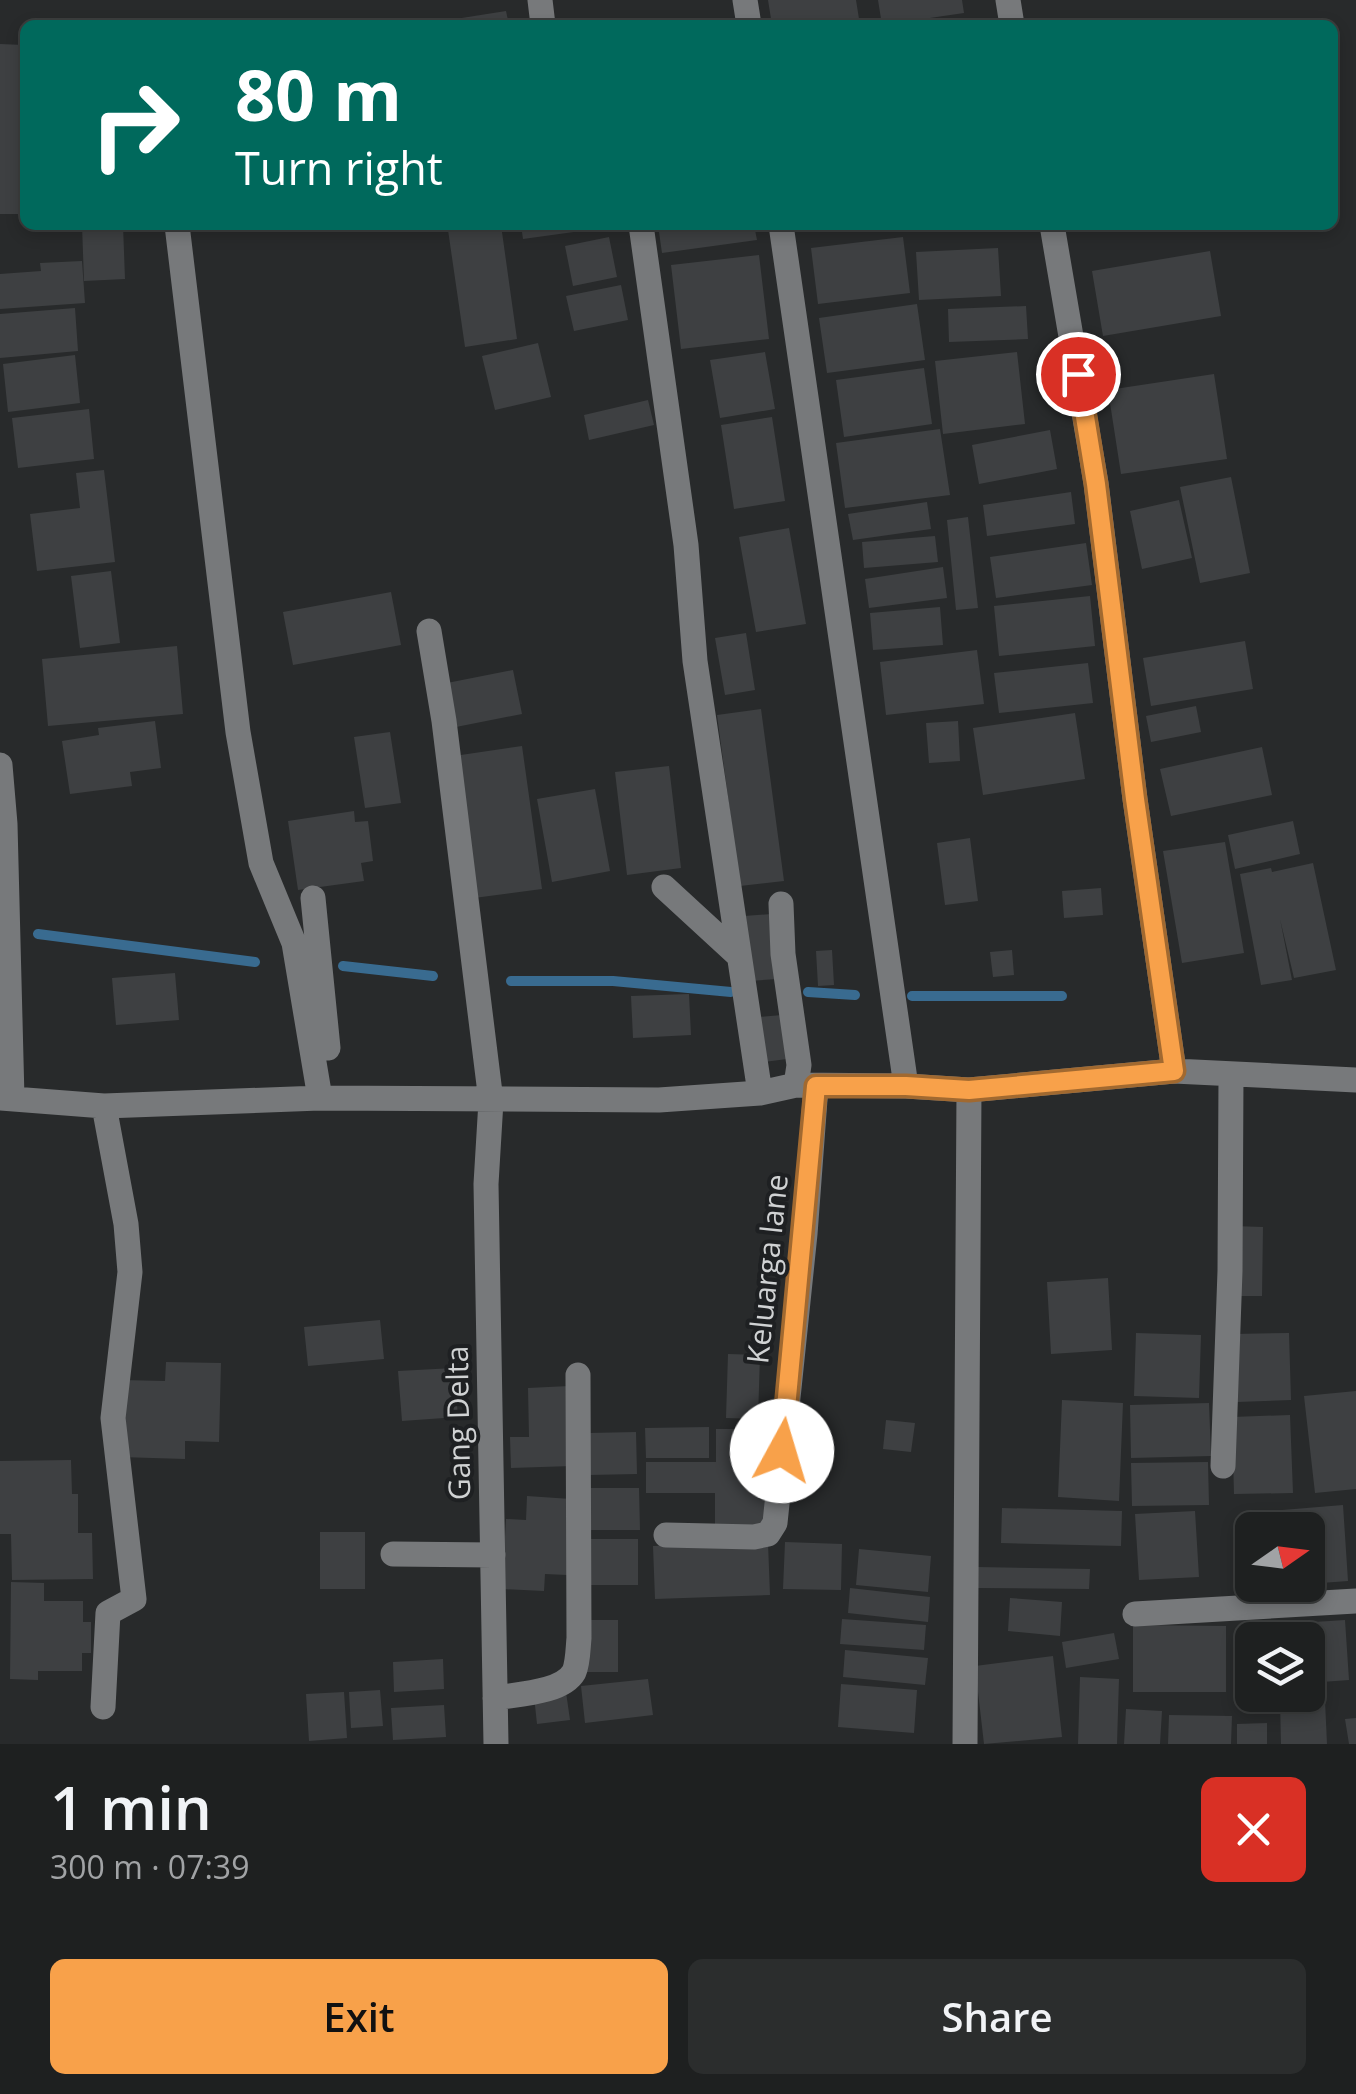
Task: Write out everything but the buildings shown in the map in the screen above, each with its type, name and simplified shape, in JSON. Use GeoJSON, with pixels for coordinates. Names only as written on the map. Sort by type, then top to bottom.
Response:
{"type":"FeatureCollection","features":[{"type":"Feature","properties":{"kind":"street"},"geometry":{"type":"LineString","coordinates":[[177,230],[238,732],[261,863],[294,943],[327,1099]]}},
{"type":"Feature","properties":{"kind":"street"},"geometry":{"type":"LineString","coordinates":[[643,230],[686,546],[695,660],[760,1093]]}},
{"type":"Feature","properties":{"kind":"street"},"geometry":{"type":"LineString","coordinates":[[783,230],[906,1086]]}},
{"type":"Feature","properties":{"kind":"street"},"geometry":{"type":"LineString","coordinates":[[1053,230],[1096,484],[1174,1071]]}},
{"type":"Feature","properties":{"kind":"street","name":"Gang Delta"},"geometry":{"type":"LineString","coordinates":[[429,631],[444,721],[491,1100],[486,1184],[496,1744]]}},
{"type":"Feature","properties":{"kind":"street"},"geometry":{"type":"LineString","coordinates":[[0,765],[5,824],[6,1098],[104,1106],[327,1099],[659,1100],[806,1086],[969,1090],[1174,1071],[1356,1080]]}},
{"type":"Feature","properties":{"kind":"street"},"geometry":{"type":"LineString","coordinates":[[664,887],[739,956]]}},
{"type":"Feature","properties":{"kind":"street"},"geometry":{"type":"LineString","coordinates":[[313,898],[327,1099]]}},
{"type":"Feature","properties":{"kind":"street","name":"Keluarga lane"},"geometry":{"type":"LineString","coordinates":[[666,1535],[754,1538],[768,1534],[775,1523],[805,1234],[806,1086],[799,1065],[783,954],[780,904]]}},
{"type":"Feature","properties":{"kind":"street"},"geometry":{"type":"LineString","coordinates":[[1223,1466],[1231,1076]]}},
{"type":"Feature","properties":{"kind":"street"},"geometry":{"type":"LineString","coordinates":[[964,1744],[969,1090]]}},
{"type":"Feature","properties":{"kind":"street"},"geometry":{"type":"LineString","coordinates":[[103,1707],[108,1613],[134,1599],[113,1418],[130,1272],[126,1224],[104,1106]]}},
{"type":"Feature","properties":{"kind":"street"},"geometry":{"type":"LineString","coordinates":[[496,1698],[550,1688],[567,1680],[575,1670],[579,1638],[578,1375]]}},
{"type":"Feature","properties":{"kind":"street"},"geometry":{"type":"LineString","coordinates":[[392,1554],[493,1556]]}},
{"type":"Feature","properties":{"kind":"street"},"geometry":{"type":"LineString","coordinates":[[1136,1614],[1356,1601]]}},
{"type":"Feature","properties":{"kind":"waterway"},"geometry":{"type":"LineString","coordinates":[[38,934],[255,962]]}},
{"type":"Feature","properties":{"kind":"waterway"},"geometry":{"type":"LineString","coordinates":[[343,966],[433,976]]}},
{"type":"Feature","properties":{"kind":"waterway"},"geometry":{"type":"LineString","coordinates":[[511,981],[613,981],[731,992]]}},
{"type":"Feature","properties":{"kind":"waterway"},"geometry":{"type":"LineString","coordinates":[[808,992],[855,995]]}},
{"type":"Feature","properties":{"kind":"waterway"},"geometry":{"type":"LineString","coordinates":[[912,996],[1062,996]]}},
{"type":"Feature","properties":{"kind":"route"},"geometry":{"type":"LineString","coordinates":[[782,1451],[816,1086],[969,1090],[1174,1071],[1078,374]]}}]}
